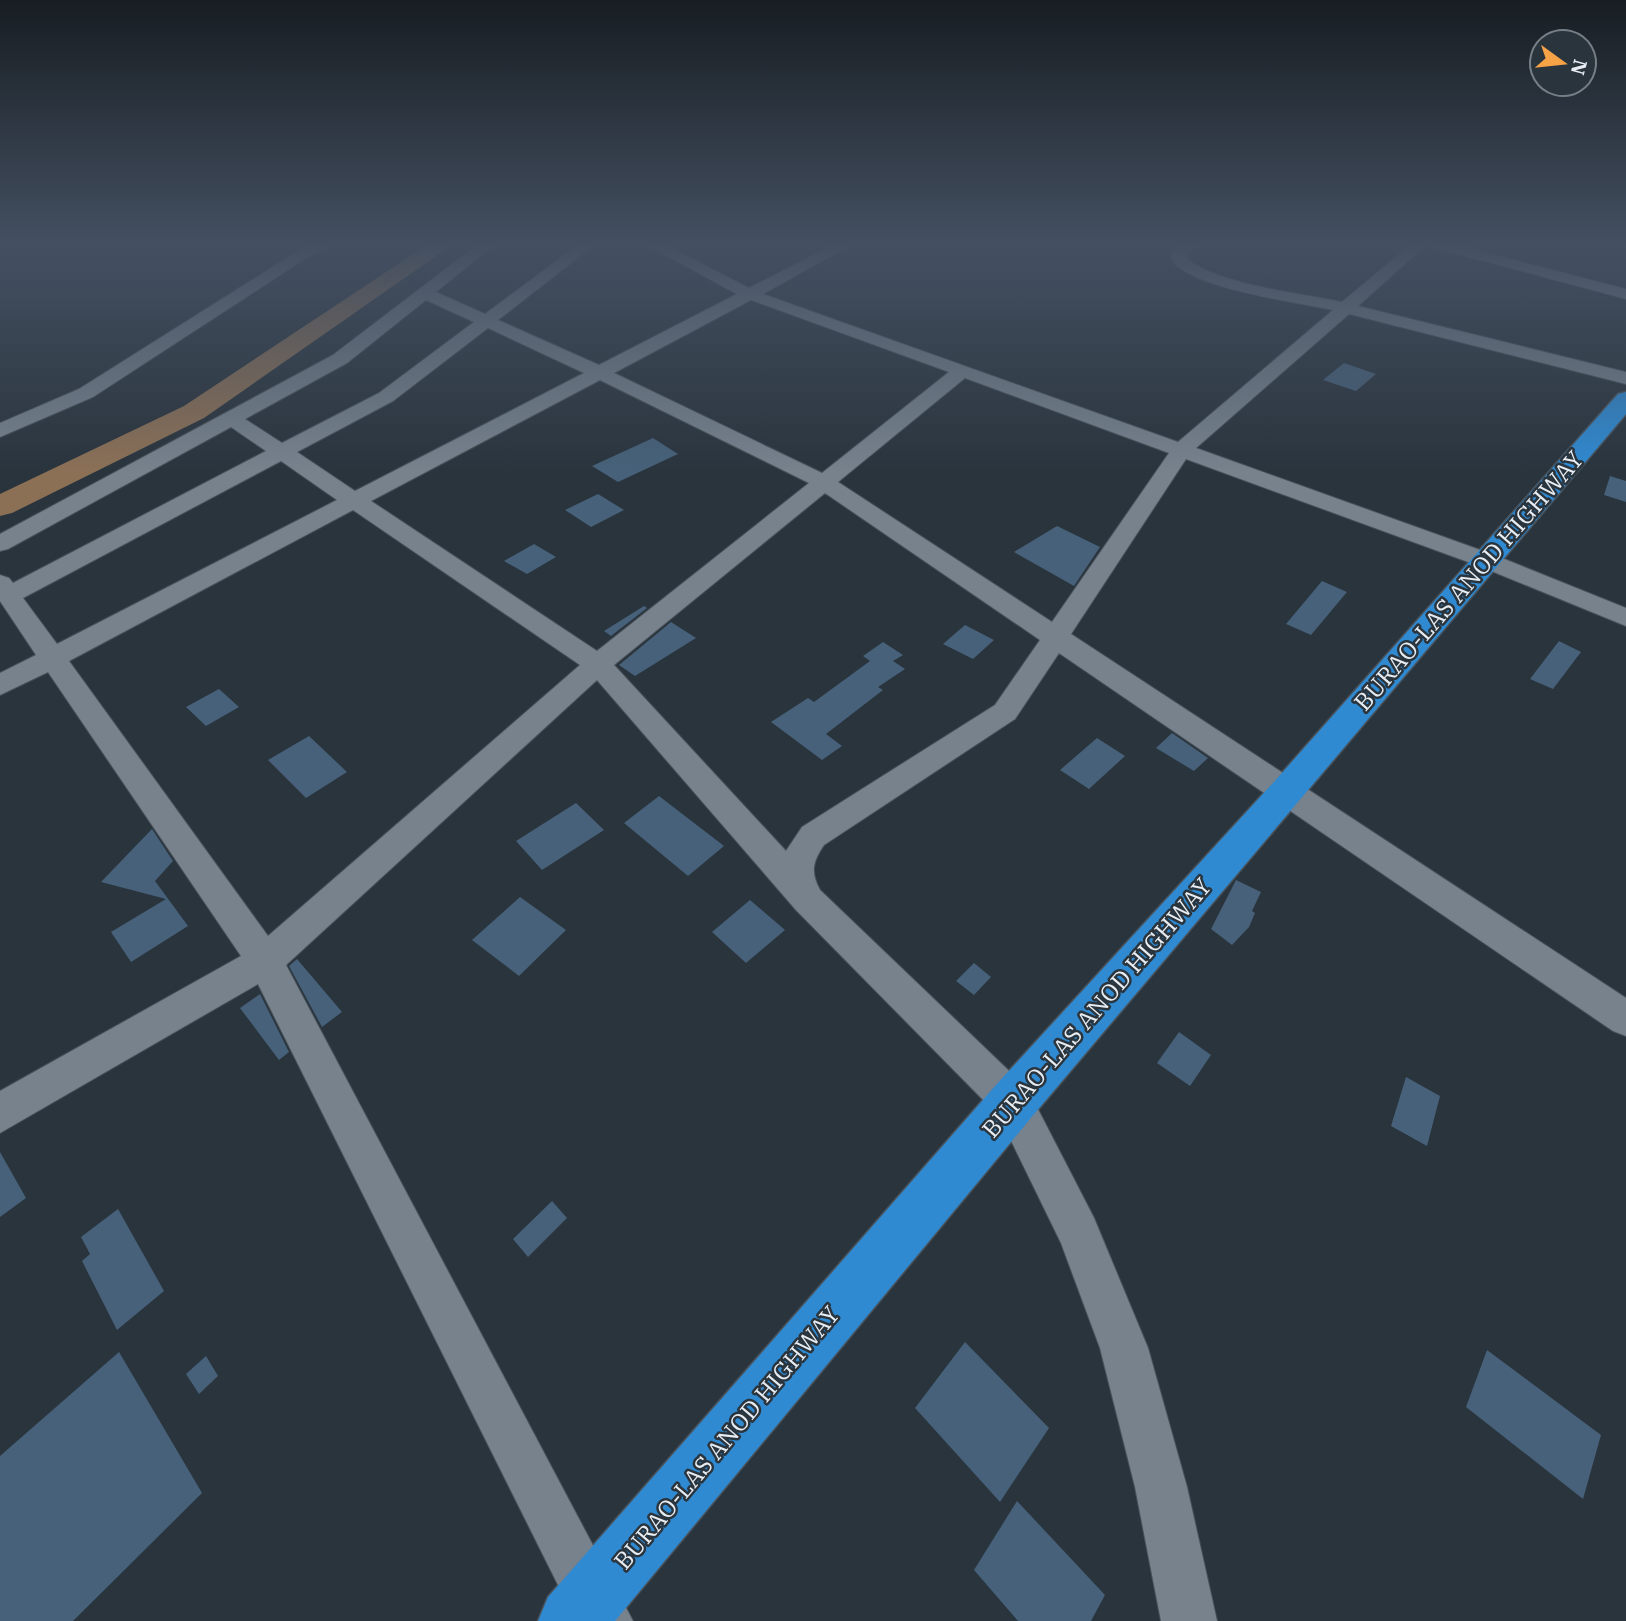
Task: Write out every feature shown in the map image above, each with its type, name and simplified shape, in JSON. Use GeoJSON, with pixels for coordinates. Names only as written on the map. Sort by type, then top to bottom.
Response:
{"type":"FeatureCollection","features":[{"type":"Feature","properties":{"kind":"highway","name":"BURAO-LAS ANOD HIGHWAY"},"geometry":{"type":"LineString","coordinates":[[590,1613],[1013,1102],[1488,561],[1624,400]]}},
{"type":"Feature","properties":{"kind":"street"},"geometry":{"type":"LineString","coordinates":[[0,431],[86,393],[199,321]]}},
{"type":"Feature","properties":{"kind":"street"},"geometry":{"type":"LineString","coordinates":[[0,544],[340,359],[389,321]]}},
{"type":"Feature","properties":{"kind":"street"},"geometry":{"type":"LineString","coordinates":[[590,1613],[265,961],[4,589],[386,397],[486,321],[598,372],[824,482],[1626,1019]]}},
{"type":"Feature","properties":{"kind":"street"},"geometry":{"type":"LineString","coordinates":[[0,685],[697,321]]}},
{"type":"Feature","properties":{"kind":"street"},"geometry":{"type":"LineString","coordinates":[[823,321],[1488,561],[1626,618]]}},
{"type":"Feature","properties":{"kind":"street"},"geometry":{"type":"LineString","coordinates":[[808,900],[795,878],[796,863],[813,836],[1005,712],[1181,450],[1331,321]]}},
{"type":"Feature","properties":{"kind":"street"},"geometry":{"type":"LineString","coordinates":[[1388,321],[1624,400]]}},
{"type":"Feature","properties":{"kind":"street"},"geometry":{"type":"LineString","coordinates":[[0,1113],[265,961],[598,664],[962,371]]}},
{"type":"Feature","properties":{"kind":"street"},"geometry":{"type":"LineString","coordinates":[[231,418],[598,664],[808,900],[1013,1102],[1079,1233],[1124,1348],[1161,1487],[1189,1621]]}},
{"type":"Feature","properties":{"kind":"building"},"geometry":{"type":"Polygon","coordinates":[[[1344,363],[1376,374],[1356,391],[1323,380],[1344,363]]]}},
{"type":"Feature","properties":{"kind":"building"},"geometry":{"type":"Polygon","coordinates":[[[653,438],[678,454],[618,482],[592,466],[653,438]]]}},
{"type":"Feature","properties":{"kind":"building"},"geometry":{"type":"Polygon","coordinates":[[[1610,476],[1626,481],[1626,502],[1604,495],[1610,476]]]}},
{"type":"Feature","properties":{"kind":"building"},"geometry":{"type":"Polygon","coordinates":[[[598,494],[624,510],[591,527],[565,510],[598,494]]]}},
{"type":"Feature","properties":{"kind":"building"},"geometry":{"type":"Polygon","coordinates":[[[1057,526],[1100,547],[1074,586],[1014,552],[1057,526]]]}},
{"type":"Feature","properties":{"kind":"building"},"geometry":{"type":"Polygon","coordinates":[[[534,544],[556,557],[527,574],[504,561],[534,544]]]}},
{"type":"Feature","properties":{"kind":"building"},"geometry":{"type":"Polygon","coordinates":[[[1322,581],[1347,592],[1311,635],[1286,624],[1322,581]]]}},
{"type":"Feature","properties":{"kind":"building"},"geometry":{"type":"Polygon","coordinates":[[[644,606],[647,608],[611,636],[604,631],[644,606]]]}},
{"type":"Feature","properties":{"kind":"building"},"geometry":{"type":"Polygon","coordinates":[[[671,622],[696,638],[635,676],[619,665],[671,622]]]}},
{"type":"Feature","properties":{"kind":"building"},"geometry":{"type":"Polygon","coordinates":[[[965,625],[994,640],[973,659],[943,644],[965,625]]]}},
{"type":"Feature","properties":{"kind":"building"},"geometry":{"type":"Polygon","coordinates":[[[1559,641],[1581,652],[1553,689],[1530,679],[1559,641]]]}},
{"type":"Feature","properties":{"kind":"building"},"geometry":{"type":"Polygon","coordinates":[[[883,642],[903,655],[893,661],[905,669],[878,687],[883,690],[826,734],[842,746],[822,760],[771,722],[808,698],[814,702],[870,661],[863,656],[883,642]]]}},
{"type":"Feature","properties":{"kind":"building"},"geometry":{"type":"Polygon","coordinates":[[[219,689],[239,707],[206,726],[186,707],[219,689]]]}},
{"type":"Feature","properties":{"kind":"building"},"geometry":{"type":"Polygon","coordinates":[[[1172,733],[1208,758],[1194,771],[1156,748],[1172,733]]]}},
{"type":"Feature","properties":{"kind":"building"},"geometry":{"type":"Polygon","coordinates":[[[309,736],[347,772],[306,798],[268,760],[309,736]]]}},
{"type":"Feature","properties":{"kind":"building"},"geometry":{"type":"Polygon","coordinates":[[[1097,738],[1125,756],[1089,789],[1060,770],[1097,738]]]}},
{"type":"Feature","properties":{"kind":"building"},"geometry":{"type":"Polygon","coordinates":[[[659,796],[724,846],[688,876],[624,823],[659,796]]]}},
{"type":"Feature","properties":{"kind":"building"},"geometry":{"type":"Polygon","coordinates":[[[576,803],[604,830],[542,870],[516,841],[576,803]]]}},
{"type":"Feature","properties":{"kind":"building"},"geometry":{"type":"Polygon","coordinates":[[[152,829],[173,861],[155,881],[188,926],[131,962],[111,932],[166,899],[101,882],[152,829]]]}},
{"type":"Feature","properties":{"kind":"building"},"geometry":{"type":"Polygon","coordinates":[[[1236,880],[1261,892],[1252,911],[1255,913],[1249,927],[1232,945],[1211,929],[1236,880]]]}},
{"type":"Feature","properties":{"kind":"building"},"geometry":{"type":"Polygon","coordinates":[[[520,897],[566,930],[519,976],[472,940],[520,897]]]}},
{"type":"Feature","properties":{"kind":"building"},"geometry":{"type":"Polygon","coordinates":[[[750,900],[785,930],[746,963],[712,932],[750,900]]]}},
{"type":"Feature","properties":{"kind":"building"},"geometry":{"type":"Polygon","coordinates":[[[297,959],[342,1012],[322,1027],[289,966],[297,959]]]}},
{"type":"Feature","properties":{"kind":"building"},"geometry":{"type":"Polygon","coordinates":[[[974,963],[991,977],[974,995],[956,981],[974,963]]]}},
{"type":"Feature","properties":{"kind":"building"},"geometry":{"type":"Polygon","coordinates":[[[260,994],[289,1052],[279,1060],[240,1008],[260,994]]]}},
{"type":"Feature","properties":{"kind":"building"},"geometry":{"type":"Polygon","coordinates":[[[1179,1032],[1211,1055],[1190,1086],[1157,1063],[1179,1032]]]}},
{"type":"Feature","properties":{"kind":"building"},"geometry":{"type":"Polygon","coordinates":[[[1406,1077],[1440,1096],[1427,1146],[1391,1126],[1406,1077]]]}},
{"type":"Feature","properties":{"kind":"building"},"geometry":{"type":"Polygon","coordinates":[[[0,1152],[26,1198],[0,1217],[0,1152]]]}},
{"type":"Feature","properties":{"kind":"building"},"geometry":{"type":"Polygon","coordinates":[[[552,1201],[567,1218],[528,1257],[513,1239],[552,1201]]]}},
{"type":"Feature","properties":{"kind":"building"},"geometry":{"type":"Polygon","coordinates":[[[118,1209],[164,1291],[117,1330],[82,1261],[90,1254],[81,1237],[118,1209]]]}},
{"type":"Feature","properties":{"kind":"building"},"geometry":{"type":"Polygon","coordinates":[[[965,1342],[1049,1428],[1000,1502],[915,1408],[965,1342]]]}},
{"type":"Feature","properties":{"kind":"building"},"geometry":{"type":"Polygon","coordinates":[[[1487,1350],[1601,1435],[1583,1499],[1466,1407],[1487,1350]]]}},
{"type":"Feature","properties":{"kind":"building"},"geometry":{"type":"Polygon","coordinates":[[[119,1352],[202,1493],[73,1621],[0,1621],[0,1456],[119,1352]]]}},
{"type":"Feature","properties":{"kind":"building"},"geometry":{"type":"Polygon","coordinates":[[[206,1356],[218,1376],[199,1394],[186,1374],[206,1356]]]}},
{"type":"Feature","properties":{"kind":"building"},"geometry":{"type":"Polygon","coordinates":[[[1017,1501],[1105,1595],[1091,1621],[1018,1621],[974,1570],[1017,1501]]]}},
{"type":"Feature","properties":{"kind":"waterway"},"geometry":{"type":"LineString","coordinates":[[0,506],[194,412],[329,321]]}}]}
